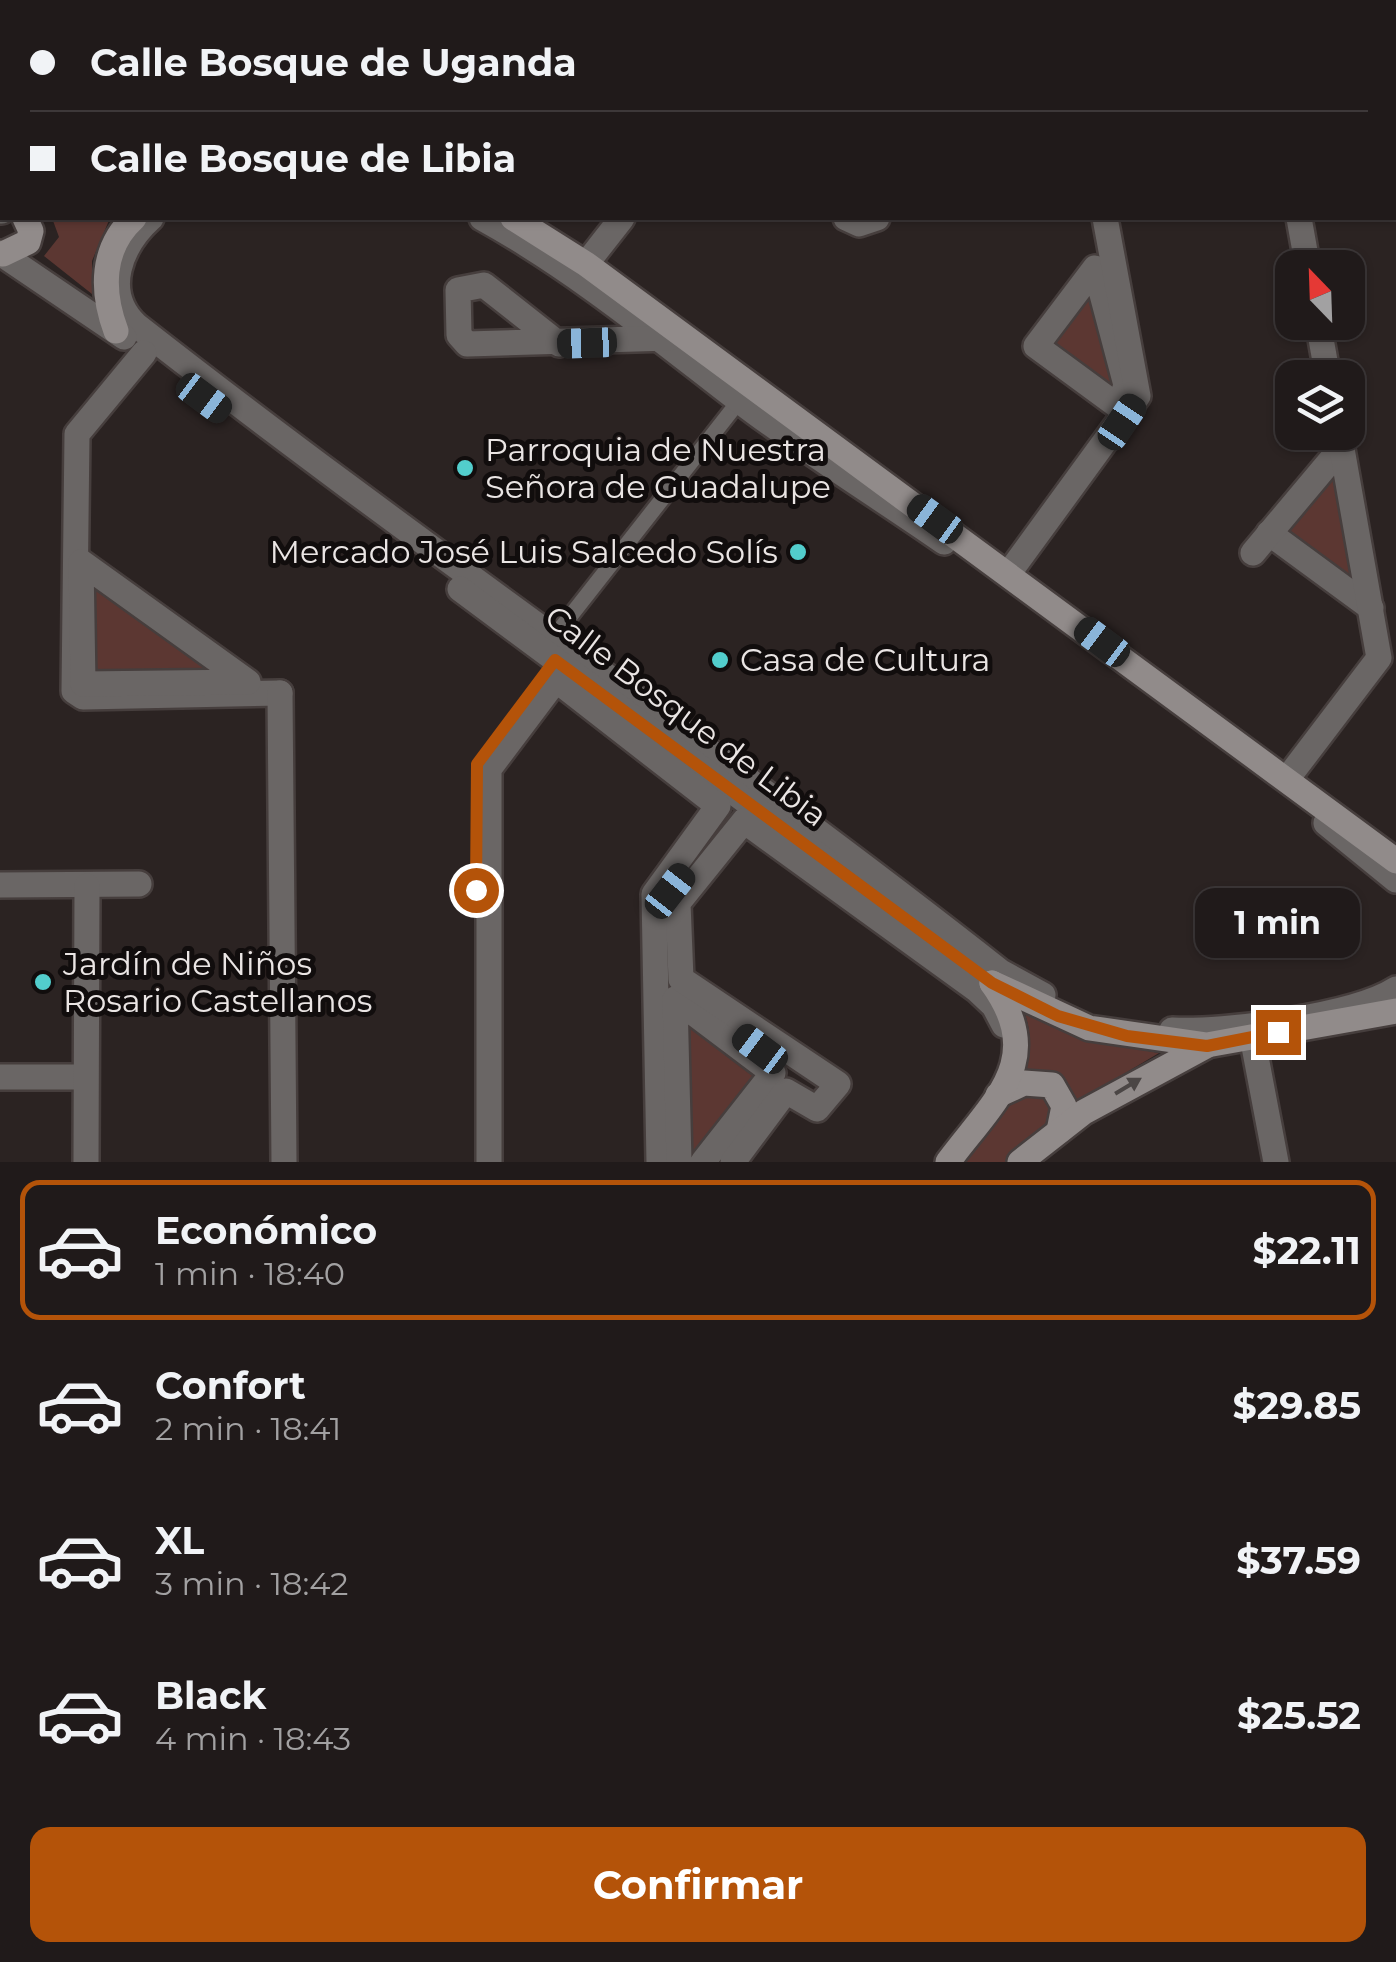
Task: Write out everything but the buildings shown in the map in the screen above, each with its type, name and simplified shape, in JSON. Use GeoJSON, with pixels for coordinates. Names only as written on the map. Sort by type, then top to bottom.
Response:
{"type":"FeatureCollection","features":[{"type":"Feature","properties":{"kind":"street"},"geometry":{"type":"LineString","coordinates":[[1,250],[28,242],[30,231],[24,220]]}},
{"type":"Feature","properties":{"kind":"street"},"geometry":{"type":"LineString","coordinates":[[116,330],[108,311],[107,269],[120,232],[132,220]]}},
{"type":"Feature","properties":{"kind":"street"},"geometry":{"type":"LineString","coordinates":[[149,220],[132,234],[118,274],[117,290],[128,318],[551,649],[1001,972],[1061,1005],[1130,1025],[1212,1032],[1366,1003],[1396,990]]}},
{"type":"Feature","properties":{"kind":"street"},"geometry":{"type":"LineString","coordinates":[[486,220],[533,246],[673,337]]}},
{"type":"Feature","properties":{"kind":"street"},"geometry":{"type":"LineString","coordinates":[[516,220],[586,264],[745,393],[1130,671],[1396,880]]}},
{"type":"Feature","properties":{"kind":"street"},"geometry":{"type":"LineString","coordinates":[[586,264],[620,220]]}},
{"type":"Feature","properties":{"kind":"street"},"geometry":{"type":"LineString","coordinates":[[1299,220],[1305,250]]}},
{"type":"Feature","properties":{"kind":"street"},"geometry":{"type":"LineString","coordinates":[[1107,226],[1024,348],[1120,415]]}},
{"type":"Feature","properties":{"kind":"street"},"geometry":{"type":"LineString","coordinates":[[1009,573],[1120,415],[1136,400],[1139,386],[1107,226]]}},
{"type":"Feature","properties":{"kind":"street","name":"Calle Bosque de Libia"},"geometry":{"type":"LineString","coordinates":[[1,250],[551,649],[742,798],[992,983],[1089,1028],[1207,1046],[1389,1010]]}},
{"type":"Feature","properties":{"kind":"street"},"geometry":{"type":"LineString","coordinates":[[1095,268],[1126,385],[1120,415],[1036,346],[1095,268]]}},
{"type":"Feature","properties":{"kind":"street"},"geometry":{"type":"LineString","coordinates":[[559,344],[673,337]]}},
{"type":"Feature","properties":{"kind":"street"},"geometry":{"type":"LineString","coordinates":[[144,353],[78,430],[74,539],[76,694],[280,693]]}},
{"type":"Feature","properties":{"kind":"street"},"geometry":{"type":"LineString","coordinates":[[745,393],[1009,573],[1396,860]]}},
{"type":"Feature","properties":{"kind":"street"},"geometry":{"type":"LineString","coordinates":[[1254,554],[1332,450]]}},
{"type":"Feature","properties":{"kind":"street"},"geometry":{"type":"LineString","coordinates":[[1287,779],[1378,663],[1342,450]]}},
{"type":"Feature","properties":{"kind":"street"},"geometry":{"type":"LineString","coordinates":[[1270,532],[1371,608]]}},
{"type":"Feature","properties":{"kind":"street"},"geometry":{"type":"LineString","coordinates":[[74,539],[280,693]]}},
{"type":"Feature","properties":{"kind":"street"},"geometry":{"type":"LineString","coordinates":[[81,562],[188,638],[248,682],[83,684],[81,562]]}},
{"type":"Feature","properties":{"kind":"street"},"geometry":{"type":"LineString","coordinates":[[477,1162],[476,769],[551,649]]}},
{"type":"Feature","properties":{"kind":"street"},"geometry":{"type":"LineString","coordinates":[[489,1162],[489,770],[556,680],[718,806],[654,894],[659,1162]]}},
{"type":"Feature","properties":{"kind":"street"},"geometry":{"type":"LineString","coordinates":[[280,693],[284,1162]]}},
{"type":"Feature","properties":{"kind":"street"},"geometry":{"type":"LineString","coordinates":[[669,1162],[668,894],[742,798]]}},
{"type":"Feature","properties":{"kind":"street"},"geometry":{"type":"LineString","coordinates":[[733,1162],[786,1091],[817,1109],[838,1084],[681,979],[678,903],[744,821],[994,1006],[1004,1027],[1008,1050],[1001,1074],[936,1162]]}},
{"type":"Feature","properties":{"kind":"street"},"geometry":{"type":"LineString","coordinates":[[0,885],[139,884]]}},
{"type":"Feature","properties":{"kind":"street"},"geometry":{"type":"LineString","coordinates":[[86,1162],[87,886]]}},
{"type":"Feature","properties":{"kind":"street"},"geometry":{"type":"LineString","coordinates":[[667,980],[819,1091]]}},
{"type":"Feature","properties":{"kind":"street"},"geometry":{"type":"LineString","coordinates":[[948,1162],[998,1095],[1018,1052],[1018,1030],[992,983]]}},
{"type":"Feature","properties":{"kind":"street"},"geometry":{"type":"LineString","coordinates":[[679,1162],[675,999],[772,1073],[703,1162]]}},
{"type":"Feature","properties":{"kind":"street"},"geometry":{"type":"LineString","coordinates":[[1252,1036],[1276,1162]]}},
{"type":"Feature","properties":{"kind":"street"},"geometry":{"type":"LineString","coordinates":[[1020,1162],[1059,1131],[1158,1068],[1207,1046]]}},
{"type":"Feature","properties":{"kind":"street"},"geometry":{"type":"LineString","coordinates":[[718,1162],[787,1070]]}},
{"type":"Feature","properties":{"kind":"street"},"geometry":{"type":"LineString","coordinates":[[0,1077],[84,1077]]}},
{"type":"Feature","properties":{"kind":"street"},"geometry":{"type":"LineString","coordinates":[[998,1095],[1024,1084],[1052,1086],[1064,1106],[1059,1131]]}},
{"type":"Feature","properties":{"kind":"lane"},"geometry":{"type":"LineString","coordinates":[[551,649],[745,393]]}},
{"type":"Feature","properties":{"kind":"shaded area"},"geometry":{"type":"Polygon","coordinates":[[[53,220],[109,220],[92,261],[92,294],[44,256],[59,237],[53,220]]]}},
{"type":"Feature","properties":{"kind":"shaded area"},"geometry":{"type":"Polygon","coordinates":[[[1095,268],[1119,407],[1036,346],[1095,268]]]}},
{"type":"Feature","properties":{"kind":"shaded area"},"geometry":{"type":"Polygon","coordinates":[[[1337,468],[1357,589],[1284,530],[1337,468]]]}},
{"type":"Feature","properties":{"kind":"shaded area"},"geometry":{"type":"Polygon","coordinates":[[[88,571],[235,677],[90,679],[88,571]]]}},
{"type":"Feature","properties":{"kind":"shaded area"},"geometry":{"type":"Polygon","coordinates":[[[675,999],[773,1073],[703,1162],[679,1162],[675,999]]]}},
{"type":"Feature","properties":{"kind":"shaded area"},"geometry":{"type":"Polygon","coordinates":[[[1024,1011],[1082,1039],[1159,1053],[1075,1103],[1020,1077],[1030,1044],[1024,1011]]]}},
{"type":"Feature","properties":{"kind":"shaded area"},"geometry":{"type":"Polygon","coordinates":[[[1039,1091],[1053,1111],[1044,1130],[1006,1162],[960,1162],[1002,1109],[1039,1091]]]}},
{"type":"Feature","properties":{"kind":"place","name":"Parroquia de Nuestra Señora de Guadalupe"},"geometry":{"type":"Point","coordinates":[465,468]}},
{"type":"Feature","properties":{"kind":"place","name":"Mercado José Luis Salcedo Solís"},"geometry":{"type":"Point","coordinates":[798,552]}},
{"type":"Feature","properties":{"kind":"place","name":"Casa de Cultura"},"geometry":{"type":"Point","coordinates":[720,660]}},
{"type":"Feature","properties":{"kind":"place","name":"Jardín de Niños Rosario Castellanos"},"geometry":{"type":"Point","coordinates":[43,982]}},
{"type":"Feature","properties":{"kind":"route"},"geometry":{"type":"LineString","coordinates":[[476,890],[477,764],[555,660],[992,983],[1058,1016],[1127,1036],[1207,1046],[1278,1032]]}}]}
